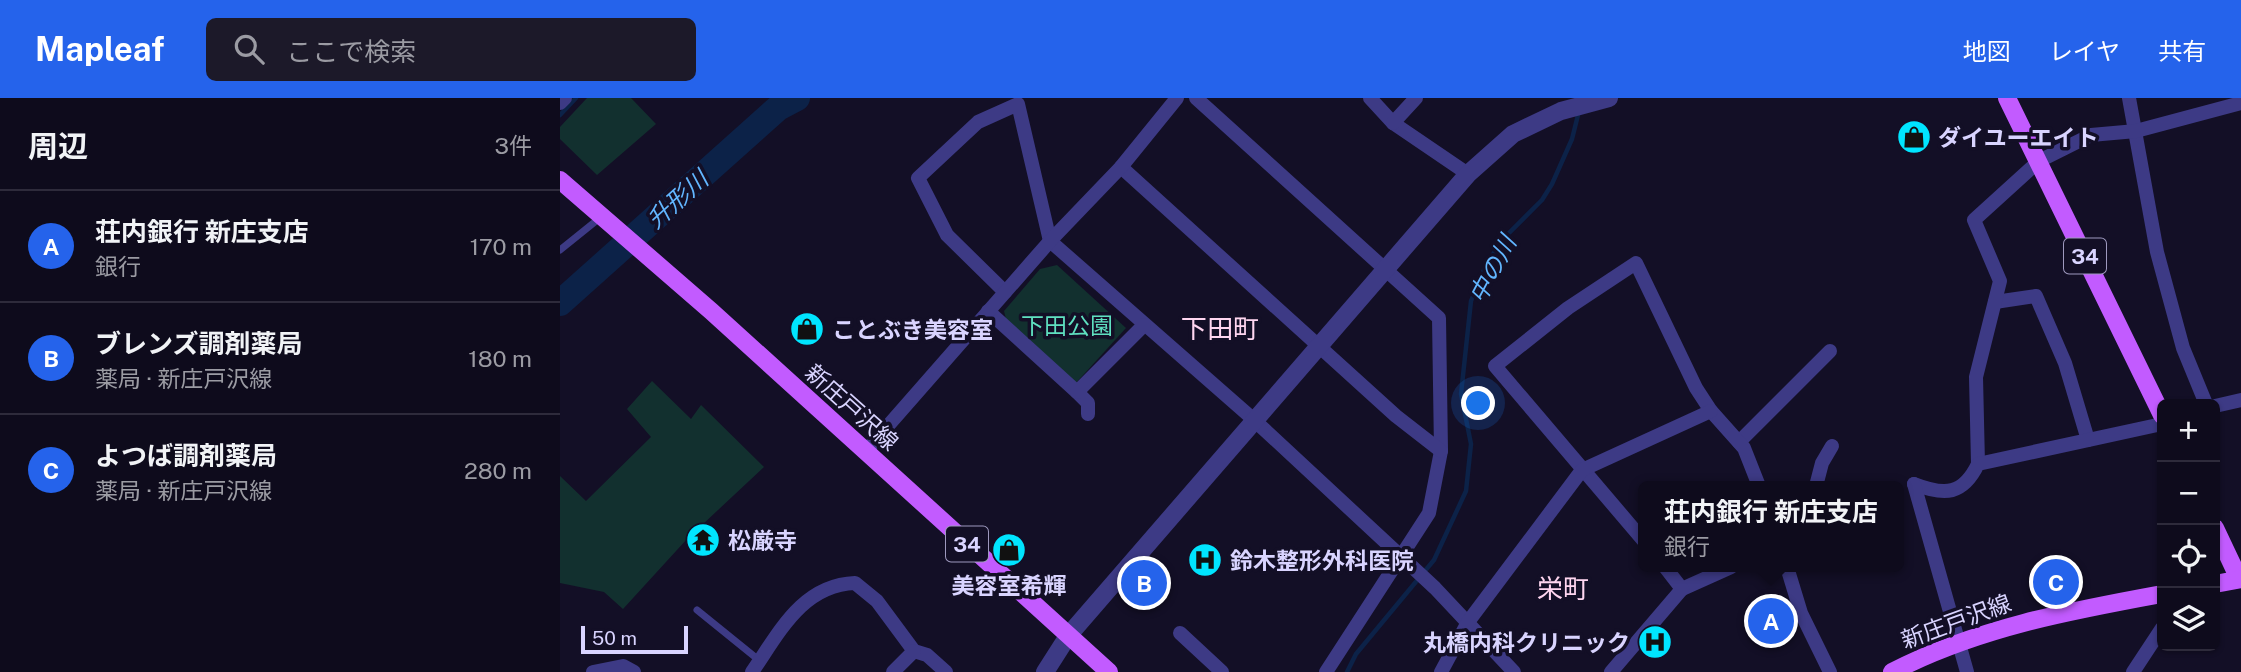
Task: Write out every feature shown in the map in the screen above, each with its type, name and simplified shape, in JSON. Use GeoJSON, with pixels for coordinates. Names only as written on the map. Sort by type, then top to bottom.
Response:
{"type":"FeatureCollection","features":[{"type":"Feature","properties":{"kind":"main road","name":"34"},"geometry":{"type":"LineString","coordinates":[[2007,98],[2157,405]]}},
{"type":"Feature","properties":{"kind":"main road","name":"新庄戸沢線"},"geometry":{"type":"LineString","coordinates":[[560,180],[1109,672]]}},
{"type":"Feature","properties":{"kind":"main road"},"geometry":{"type":"LineString","coordinates":[[2220,538],[2240,579],[2220,583]]}},
{"type":"Feature","properties":{"kind":"main road","name":"新庄戸沢線"},"geometry":{"type":"LineString","coordinates":[[1892,672],[1958,643],[2028,621],[2157,595]]}},
{"type":"Feature","properties":{"kind":"street"},"geometry":{"type":"LineString","coordinates":[[560,103],[565,98]]}},
{"type":"Feature","properties":{"kind":"street"},"geometry":{"type":"LineString","coordinates":[[865,452],[1050,241],[1121,167],[1177,98]]}},
{"type":"Feature","properties":{"kind":"street"},"geometry":{"type":"LineString","coordinates":[[1196,98],[1356,246],[1388,269],[1439,318],[1441,451],[1429,513],[1404,560],[1325,672]]}},
{"type":"Feature","properties":{"kind":"street"},"geometry":{"type":"LineString","coordinates":[[1370,98],[1393,124],[1468,174]]}},
{"type":"Feature","properties":{"kind":"street"},"geometry":{"type":"LineString","coordinates":[[1393,124],[1416,98]]}},
{"type":"Feature","properties":{"kind":"street"},"geometry":{"type":"LineString","coordinates":[[1045,672],[1068,636],[1253,419],[1388,269],[1468,174],[1513,134],[1561,111],[1609,98]]}},
{"type":"Feature","properties":{"kind":"street"},"geometry":{"type":"LineString","coordinates":[[2129,98],[2157,252],[2183,348],[2204,399]]}},
{"type":"Feature","properties":{"kind":"street"},"geometry":{"type":"LineString","coordinates":[[1005,292],[947,235],[918,178],[978,122],[1021,101],[1050,241],[1253,419],[1435,589],[1514,672]]}},
{"type":"Feature","properties":{"kind":"street"},"geometry":{"type":"LineString","coordinates":[[1967,672],[1914,484],[1930,490],[1955,491],[1969,482],[1978,464],[1976,377],[2000,281],[1974,220],[2039,161],[2091,135],[2136,131],[2241,103]]}},
{"type":"Feature","properties":{"kind":"street"},"geometry":{"type":"LineString","coordinates":[[1121,167],[1396,416],[1441,451]]}},
{"type":"Feature","properties":{"kind":"street"},"geometry":{"type":"LineString","coordinates":[[1638,534],[1495,366],[1568,308],[1636,263],[1710,411],[1744,448],[1757,481]]}},
{"type":"Feature","properties":{"kind":"street"},"geometry":{"type":"LineString","coordinates":[[1995,302],[2036,296],[2065,363],[2088,440]]}},
{"type":"Feature","properties":{"kind":"street"},"geometry":{"type":"LineString","coordinates":[[988,312],[1088,403],[1088,414]]}},
{"type":"Feature","properties":{"kind":"street"},"geometry":{"type":"LineString","coordinates":[[1077,392],[1144,325]]}},
{"type":"Feature","properties":{"kind":"street"},"geometry":{"type":"LineString","coordinates":[[1739,442],[1830,351]]}},
{"type":"Feature","properties":{"kind":"street"},"geometry":{"type":"LineString","coordinates":[[2220,405],[2241,400]]}},
{"type":"Feature","properties":{"kind":"street"},"geometry":{"type":"LineString","coordinates":[[1441,672],[1468,622],[1582,470],[1710,411]]}},
{"type":"Feature","properties":{"kind":"street"},"geometry":{"type":"LineString","coordinates":[[1978,464],[2157,425]]}},
{"type":"Feature","properties":{"kind":"street"},"geometry":{"type":"LineString","coordinates":[[1817,481],[1822,463],[1832,446]]}},
{"type":"Feature","properties":{"kind":"street"},"geometry":{"type":"LineString","coordinates":[[1669,572],[1682,589]]}},
{"type":"Feature","properties":{"kind":"street"},"geometry":{"type":"LineString","coordinates":[[1611,672],[1682,589],[1720,572]]}},
{"type":"Feature","properties":{"kind":"street"},"geometry":{"type":"LineString","coordinates":[[1789,572],[1801,613],[1830,672]]}},
{"type":"Feature","properties":{"kind":"street"},"geometry":{"type":"LineString","coordinates":[[756,667],[799,605],[836,583],[855,583],[877,601],[914,651],[927,655],[946,672]]}},
{"type":"Feature","properties":{"kind":"street"},"geometry":{"type":"LineString","coordinates":[[1180,633],[1222,672]]}},
{"type":"Feature","properties":{"kind":"street"},"geometry":{"type":"LineString","coordinates":[[2133,672],[2157,636]]}},
{"type":"Feature","properties":{"kind":"street"},"geometry":{"type":"LineString","coordinates":[[893,672],[914,651]]}},
{"type":"Feature","properties":{"kind":"street"},"geometry":{"type":"LineString","coordinates":[[593,672],[623,666],[634,672]]}},
{"type":"Feature","properties":{"kind":"lane"},"geometry":{"type":"LineString","coordinates":[[560,250],[604,218]]}},
{"type":"Feature","properties":{"kind":"lane"},"geometry":{"type":"LineString","coordinates":[[697,610],[756,667]]}},
{"type":"Feature","properties":{"kind":"green space"},"geometry":{"type":"Polygon","coordinates":[[[587,98],[631,98],[656,124],[597,175],[560,139],[560,127],[587,98]]]}},
{"type":"Feature","properties":{"kind":"green space","name":"下田公園"},"geometry":{"type":"Polygon","coordinates":[[[1057,265],[1126,328],[1075,384],[1007,323],[1004,311],[1040,269],[1057,265]]]}},
{"type":"Feature","properties":{"kind":"green space"},"geometry":{"type":"Polygon","coordinates":[[[652,381],[691,419],[701,405],[764,467],[687,539],[623,609],[604,592],[560,583],[560,476],[586,501],[651,437],[627,409],[652,381]]]}},
{"type":"Feature","properties":{"kind":"waterway"},"geometry":{"type":"LineString","coordinates":[[560,115],[576,98]]}},
{"type":"Feature","properties":{"kind":"waterway","name":"升形川"},"geometry":{"type":"LineString","coordinates":[[560,303],[778,108],[797,98]]}},
{"type":"Feature","properties":{"kind":"waterway","name":"中の川"},"geometry":{"type":"LineString","coordinates":[[1347,672],[1356,654],[1434,560],[1466,491],[1471,444],[1461,394],[1471,301],[1486,265],[1503,239],[1542,200],[1552,184],[1572,139],[1579,111]]}},
{"type":"Feature","properties":{"kind":"place","name":"ダイユーエイト"},"geometry":{"type":"Point","coordinates":[1914,137]}},
{"type":"Feature","properties":{"kind":"place","name":"ことぶき美容室"},"geometry":{"type":"Point","coordinates":[807,329]}},
{"type":"Feature","properties":{"kind":"place","name":"松厳寺"},"geometry":{"type":"Point","coordinates":[703,540]}},
{"type":"Feature","properties":{"kind":"place","name":"美容室希輝"},"geometry":{"type":"Point","coordinates":[1009,550]}},
{"type":"Feature","properties":{"kind":"place","name":"鈴木整形外科医院"},"geometry":{"type":"Point","coordinates":[1205,560]}},
{"type":"Feature","properties":{"kind":"place","name":"よつば調剤薬局"},"geometry":{"type":"Point","coordinates":[2056,582]}},
{"type":"Feature","properties":{"kind":"place","name":"ブレンズ調剤薬局"},"geometry":{"type":"Point","coordinates":[1144,583]}},
{"type":"Feature","properties":{"kind":"place","name":"荘内銀行 新庄支店"},"geometry":{"type":"Point","coordinates":[1771,621]}},
{"type":"Feature","properties":{"kind":"place","name":"丸橋内科クリニック"},"geometry":{"type":"Point","coordinates":[1655,642]}},
{"type":"Feature","properties":{"kind":"district","name":"下田町"},"geometry":{"type":"Point","coordinates":[1220,328]}},
{"type":"Feature","properties":{"kind":"district","name":"栄町"},"geometry":{"type":"Point","coordinates":[1563,588]}}]}
